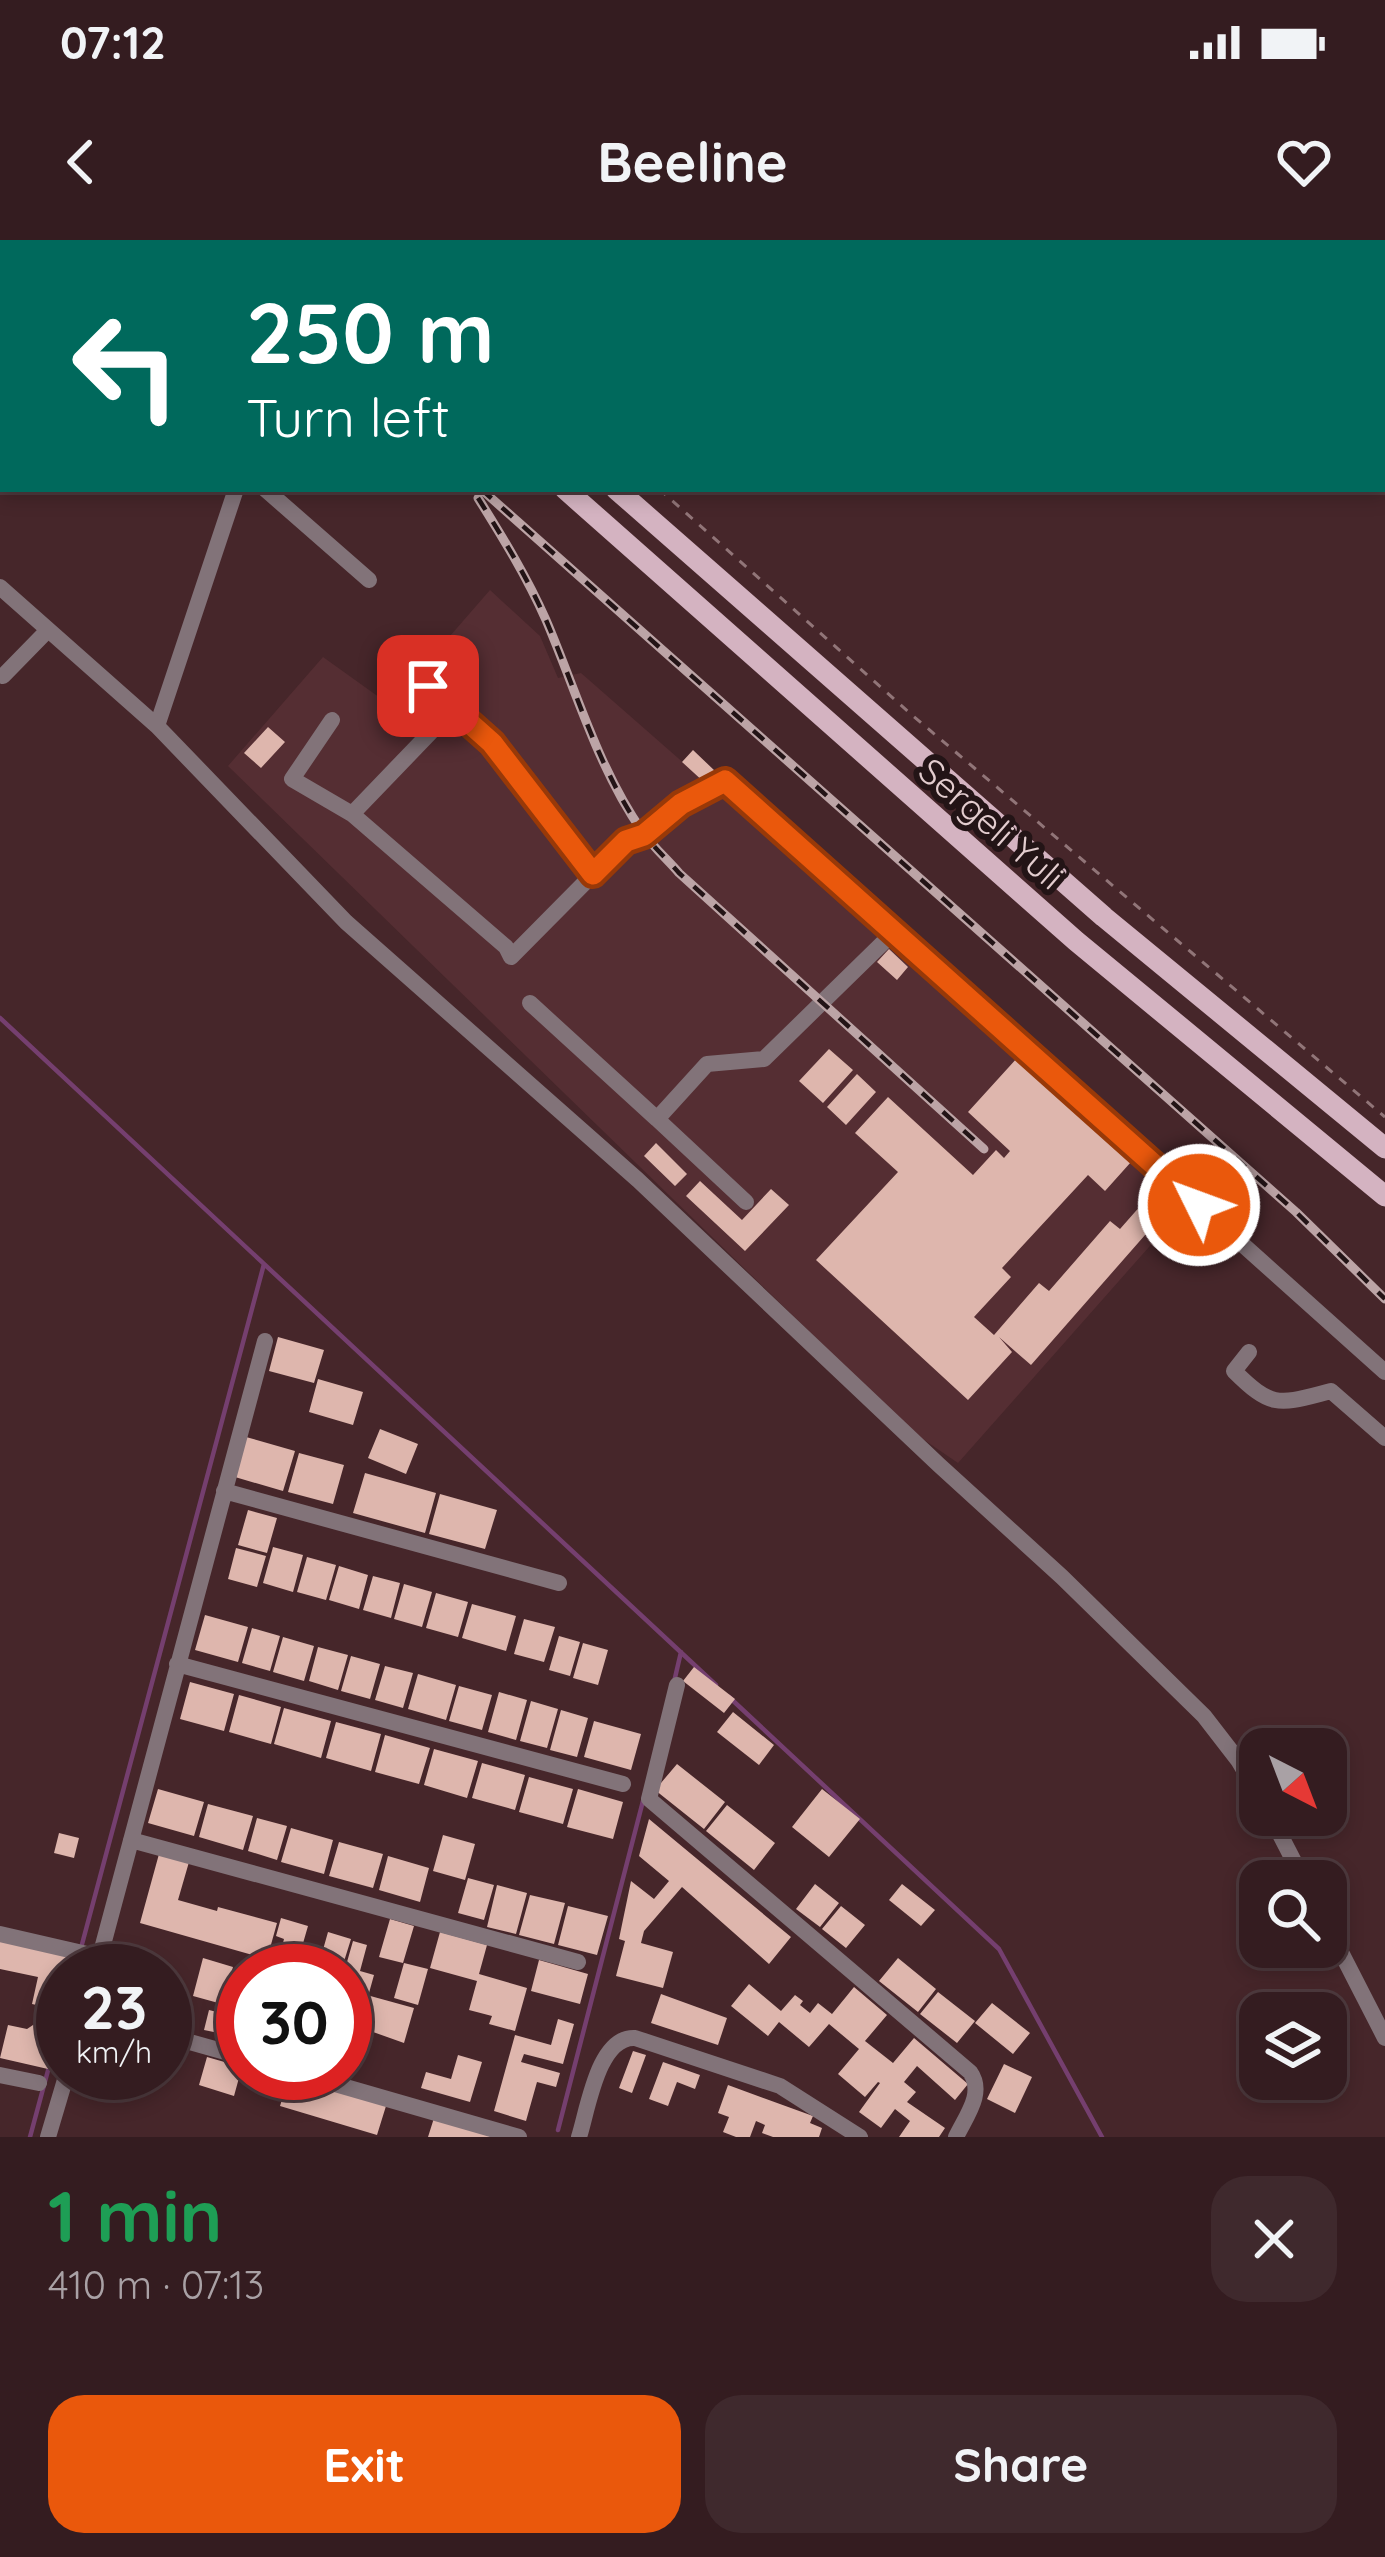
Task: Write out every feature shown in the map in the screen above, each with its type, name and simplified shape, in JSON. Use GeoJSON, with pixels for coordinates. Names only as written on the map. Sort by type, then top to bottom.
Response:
{"type":"FeatureCollection","features":[{"type":"Feature","properties":{"kind":"main road","name":"Sergeli Yuli"},"geometry":{"type":"LineString","coordinates":[[568,492],[1076,941],[1385,1196]]}},
{"type":"Feature","properties":{"kind":"main road","name":"Sergeli Yuli"},"geometry":{"type":"LineString","coordinates":[[619,492],[1104,917],[1385,1148]]}},
{"type":"Feature","properties":{"kind":"street"},"geometry":{"type":"LineString","coordinates":[[157,726],[235,492]]}},
{"type":"Feature","properties":{"kind":"street"},"geometry":{"type":"LineString","coordinates":[[269,492],[369,580]]}},
{"type":"Feature","properties":{"kind":"street"},"geometry":{"type":"LineString","coordinates":[[0,587],[157,726],[346,922],[638,1180],[1062,1577],[1204,1716],[1239,1762]]}},
{"type":"Feature","properties":{"kind":"street"},"geometry":{"type":"LineString","coordinates":[[3,676],[48,630]]}},
{"type":"Feature","properties":{"kind":"street"},"geometry":{"type":"LineString","coordinates":[[428,686],[492,743],[593,874]]}},
{"type":"Feature","properties":{"kind":"street"},"geometry":{"type":"LineString","coordinates":[[352,814],[453,709]]}},
{"type":"Feature","properties":{"kind":"street"},"geometry":{"type":"LineString","coordinates":[[332,720],[292,779],[352,814],[512,957],[626,841],[644,835],[681,804],[725,781],[1385,1372]]}},
{"type":"Feature","properties":{"kind":"street"},"geometry":{"type":"LineString","coordinates":[[657,1119],[707,1064],[764,1059],[893,933]]}},
{"type":"Feature","properties":{"kind":"street"},"geometry":{"type":"LineString","coordinates":[[530,1003],[746,1202]]}},
{"type":"Feature","properties":{"kind":"street"},"geometry":{"type":"LineString","coordinates":[[94,1944],[131,1840],[265,1341]]}},
{"type":"Feature","properties":{"kind":"street"},"geometry":{"type":"LineString","coordinates":[[1249,1352],[1234,1371],[1255,1392],[1283,1403],[1330,1390],[1385,1438]]}},
{"type":"Feature","properties":{"kind":"street"},"geometry":{"type":"LineString","coordinates":[[224,1491],[559,1583]]}},
{"type":"Feature","properties":{"kind":"street"},"geometry":{"type":"LineString","coordinates":[[178,1664],[623,1784]]}},
{"type":"Feature","properties":{"kind":"street"},"geometry":{"type":"LineString","coordinates":[[676,1685],[649,1798],[970,2072],[977,2081],[976,2096],[956,2137]]}},
{"type":"Feature","properties":{"kind":"street"},"geometry":{"type":"LineString","coordinates":[[131,1840],[578,1961]]}},
{"type":"Feature","properties":{"kind":"street"},"geometry":{"type":"LineString","coordinates":[[0,1934],[37,1944]]}},
{"type":"Feature","properties":{"kind":"street"},"geometry":{"type":"LineString","coordinates":[[1347,1965],[1385,2038]]}},
{"type":"Feature","properties":{"kind":"street"},"geometry":{"type":"LineString","coordinates":[[579,2137],[604,2056],[624,2038],[634,2038],[780,2086],[860,2137]]}},
{"type":"Feature","properties":{"kind":"street"},"geometry":{"type":"LineString","coordinates":[[0,2075],[36,2082]]}},
{"type":"Feature","properties":{"kind":"street"},"geometry":{"type":"LineString","coordinates":[[372,2095],[519,2137]]}},
{"type":"Feature","properties":{"kind":"street"},"geometry":{"type":"LineString","coordinates":[[48,2137],[59,2100]]}},
{"type":"Feature","properties":{"kind":"path"},"geometry":{"type":"LineString","coordinates":[[662,492],[912,715],[1385,1117]]}},
{"type":"Feature","properties":{"kind":"shaded area"},"geometry":{"type":"Polygon","coordinates":[[[490,590],[540,636],[558,678],[581,673],[1187,1204],[958,1463],[894,1414],[228,766],[323,657],[390,705],[490,590]]]}},
{"type":"Feature","properties":{"kind":"building"},"geometry":{"type":"Polygon","coordinates":[[[268,727],[285,742],[261,768],[244,753],[268,727]]]}},
{"type":"Feature","properties":{"kind":"building"},"geometry":{"type":"Polygon","coordinates":[[[693,750],[715,771],[705,783],[682,762],[693,750]]]}},
{"type":"Feature","properties":{"kind":"building"},"geometry":{"type":"Polygon","coordinates":[[[889,949],[908,967],[897,980],[877,962],[889,949]]]}},
{"type":"Feature","properties":{"kind":"building"},"geometry":{"type":"Polygon","coordinates":[[[829,1049],[853,1070],[823,1103],[799,1081],[829,1049]]]}},
{"type":"Feature","properties":{"kind":"building"},"geometry":{"type":"Polygon","coordinates":[[[1018,1057],[1131,1162],[1105,1191],[1088,1175],[1002,1268],[1011,1277],[974,1317],[994,1335],[1039,1283],[1049,1291],[1110,1221],[1120,1229],[1157,1187],[1174,1202],[1031,1365],[999,1337],[1012,1352],[968,1400],[816,1260],[898,1172],[855,1133],[888,1097],[973,1175],[996,1150],[1004,1158],[1010,1151],[968,1112],[1018,1057]]]}},
{"type":"Feature","properties":{"kind":"building"},"geometry":{"type":"Polygon","coordinates":[[[857,1074],[876,1092],[846,1125],[827,1107],[857,1074]]]}},
{"type":"Feature","properties":{"kind":"building"},"geometry":{"type":"Polygon","coordinates":[[[656,1143],[687,1174],[675,1186],[644,1156],[656,1143]]]}},
{"type":"Feature","properties":{"kind":"building"},"geometry":{"type":"Polygon","coordinates":[[[700,1181],[742,1220],[771,1189],[789,1205],[745,1251],[686,1196],[700,1181]]]}},
{"type":"Feature","properties":{"kind":"building"},"geometry":{"type":"Polygon","coordinates":[[[278,1337],[324,1350],[314,1383],[269,1371],[278,1337]]]}},
{"type":"Feature","properties":{"kind":"building"},"geometry":{"type":"Polygon","coordinates":[[[318,1379],[363,1392],[353,1425],[309,1412],[318,1379]]]}},
{"type":"Feature","properties":{"kind":"building"},"geometry":{"type":"Polygon","coordinates":[[[380,1429],[418,1444],[406,1474],[368,1458],[380,1429]]]}},
{"type":"Feature","properties":{"kind":"building"},"geometry":{"type":"Polygon","coordinates":[[[246,1437],[295,1451],[283,1491],[235,1477],[246,1437]]]}},
{"type":"Feature","properties":{"kind":"building"},"geometry":{"type":"Polygon","coordinates":[[[299,1453],[344,1465],[333,1504],[288,1492],[299,1453]]]}},
{"type":"Feature","properties":{"kind":"building"},"geometry":{"type":"Polygon","coordinates":[[[365,1473],[436,1493],[425,1533],[353,1513],[365,1473]]]}},
{"type":"Feature","properties":{"kind":"building"},"geometry":{"type":"Polygon","coordinates":[[[440,1494],[497,1510],[485,1549],[429,1534],[440,1494]]]}},
{"type":"Feature","properties":{"kind":"building"},"geometry":{"type":"Polygon","coordinates":[[[248,1510],[277,1518],[267,1553],[238,1545],[248,1510]]]}},
{"type":"Feature","properties":{"kind":"building"},"geometry":{"type":"Polygon","coordinates":[[[273,1547],[303,1555],[293,1592],[263,1583],[273,1547]]]}},
{"type":"Feature","properties":{"kind":"building"},"geometry":{"type":"Polygon","coordinates":[[[236,1548],[266,1556],[257,1587],[228,1579],[236,1548]]]}},
{"type":"Feature","properties":{"kind":"building"},"geometry":{"type":"Polygon","coordinates":[[[307,1557],[336,1565],[326,1600],[297,1592],[307,1557]]]}},
{"type":"Feature","properties":{"kind":"building"},"geometry":{"type":"Polygon","coordinates":[[[339,1566],[368,1575],[359,1609],[329,1600],[339,1566]]]}},
{"type":"Feature","properties":{"kind":"building"},"geometry":{"type":"Polygon","coordinates":[[[373,1576],[400,1583],[391,1618],[363,1610],[373,1576]]]}},
{"type":"Feature","properties":{"kind":"building"},"geometry":{"type":"Polygon","coordinates":[[[404,1584],[432,1592],[422,1627],[394,1619],[404,1584]]]}},
{"type":"Feature","properties":{"kind":"building"},"geometry":{"type":"Polygon","coordinates":[[[436,1593],[468,1602],[458,1637],[426,1628],[436,1593]]]}},
{"type":"Feature","properties":{"kind":"building"},"geometry":{"type":"Polygon","coordinates":[[[472,1604],[516,1616],[506,1651],[462,1638],[472,1604]]]}},
{"type":"Feature","properties":{"kind":"building"},"geometry":{"type":"Polygon","coordinates":[[[205,1615],[248,1627],[238,1662],[195,1650],[205,1615]]]}},
{"type":"Feature","properties":{"kind":"building"},"geometry":{"type":"Polygon","coordinates":[[[524,1619],[555,1627],[544,1662],[514,1654],[524,1619]]]}},
{"type":"Feature","properties":{"kind":"building"},"geometry":{"type":"Polygon","coordinates":[[[252,1628],[280,1636],[270,1671],[242,1663],[252,1628]]]}},
{"type":"Feature","properties":{"kind":"building"},"geometry":{"type":"Polygon","coordinates":[[[559,1636],[580,1642],[570,1676],[549,1670],[559,1636]]]}},
{"type":"Feature","properties":{"kind":"building"},"geometry":{"type":"Polygon","coordinates":[[[283,1637],[314,1646],[304,1681],[273,1672],[283,1637]]]}},
{"type":"Feature","properties":{"kind":"building"},"geometry":{"type":"Polygon","coordinates":[[[583,1643],[608,1650],[598,1685],[573,1678],[583,1643]]]}},
{"type":"Feature","properties":{"kind":"building"},"geometry":{"type":"Polygon","coordinates":[[[318,1647],[348,1655],[338,1690],[309,1681],[318,1647]]]}},
{"type":"Feature","properties":{"kind":"building"},"geometry":{"type":"Polygon","coordinates":[[[351,1656],[380,1664],[370,1699],[341,1691],[351,1656]]]}},
{"type":"Feature","properties":{"kind":"building"},"geometry":{"type":"Polygon","coordinates":[[[385,1666],[413,1673],[403,1708],[375,1700],[385,1666]]]}},
{"type":"Feature","properties":{"kind":"building"},"geometry":{"type":"Polygon","coordinates":[[[694,1667],[735,1699],[724,1713],[683,1681],[694,1667]]]}},
{"type":"Feature","properties":{"kind":"building"},"geometry":{"type":"Polygon","coordinates":[[[418,1674],[456,1685],[446,1720],[408,1709],[418,1674]]]}},
{"type":"Feature","properties":{"kind":"building"},"geometry":{"type":"Polygon","coordinates":[[[190,1682],[234,1694],[224,1731],[180,1719],[190,1682]]]}},
{"type":"Feature","properties":{"kind":"building"},"geometry":{"type":"Polygon","coordinates":[[[459,1686],[492,1695],[482,1730],[449,1721],[459,1686]]]}},
{"type":"Feature","properties":{"kind":"building"},"geometry":{"type":"Polygon","coordinates":[[[499,1692],[527,1700],[516,1740],[488,1732],[499,1692]]]}},
{"type":"Feature","properties":{"kind":"building"},"geometry":{"type":"Polygon","coordinates":[[[239,1695],[281,1707],[271,1744],[229,1732],[239,1695]]]}},
{"type":"Feature","properties":{"kind":"building"},"geometry":{"type":"Polygon","coordinates":[[[531,1701],[558,1709],[547,1748],[520,1741],[531,1701]]]}},
{"type":"Feature","properties":{"kind":"building"},"geometry":{"type":"Polygon","coordinates":[[[284,1708],[331,1721],[321,1758],[274,1744],[284,1708]]]}},
{"type":"Feature","properties":{"kind":"building"},"geometry":{"type":"Polygon","coordinates":[[[561,1710],[588,1718],[577,1757],[550,1750],[561,1710]]]}},
{"type":"Feature","properties":{"kind":"building"},"geometry":{"type":"Polygon","coordinates":[[[733,1712],[774,1745],[759,1765],[717,1732],[733,1712]]]}},
{"type":"Feature","properties":{"kind":"building"},"geometry":{"type":"Polygon","coordinates":[[[594,1721],[641,1734],[631,1770],[584,1757],[594,1721]]]}},
{"type":"Feature","properties":{"kind":"building"},"geometry":{"type":"Polygon","coordinates":[[[336,1722],[381,1734],[371,1771],[326,1758],[336,1722]]]}},
{"type":"Feature","properties":{"kind":"building"},"geometry":{"type":"Polygon","coordinates":[[[385,1735],[430,1748],[419,1784],[375,1772],[385,1735]]]}},
{"type":"Feature","properties":{"kind":"building"},"geometry":{"type":"Polygon","coordinates":[[[434,1749],[478,1761],[467,1798],[424,1785],[434,1749]]]}},
{"type":"Feature","properties":{"kind":"building"},"geometry":{"type":"Polygon","coordinates":[[[482,1763],[525,1775],[515,1810],[472,1798],[482,1763]]]}},
{"type":"Feature","properties":{"kind":"building"},"geometry":{"type":"Polygon","coordinates":[[[677,1764],[725,1802],[704,1829],[655,1790],[677,1764]]]}},
{"type":"Feature","properties":{"kind":"building"},"geometry":{"type":"Polygon","coordinates":[[[529,1777],[573,1789],[563,1824],[519,1812],[529,1777]]]}},
{"type":"Feature","properties":{"kind":"building"},"geometry":{"type":"Polygon","coordinates":[[[158,1789],[204,1802],[194,1836],[148,1823],[158,1789]]]}},
{"type":"Feature","properties":{"kind":"building"},"geometry":{"type":"Polygon","coordinates":[[[578,1789],[623,1802],[613,1839],[567,1827],[578,1789]]]}},
{"type":"Feature","properties":{"kind":"building"},"geometry":{"type":"Polygon","coordinates":[[[822,1789],[860,1819],[829,1857],[792,1827],[822,1789]]]}},
{"type":"Feature","properties":{"kind":"building"},"geometry":{"type":"Polygon","coordinates":[[[208,1804],[253,1816],[243,1850],[199,1837],[208,1804]]]}},
{"type":"Feature","properties":{"kind":"building"},"geometry":{"type":"Polygon","coordinates":[[[727,1805],[775,1843],[754,1870],[706,1831],[727,1805]]]}},
{"type":"Feature","properties":{"kind":"building"},"geometry":{"type":"Polygon","coordinates":[[[257,1818],[287,1826],[277,1860],[248,1851],[257,1818]]]}},
{"type":"Feature","properties":{"kind":"building"},"geometry":{"type":"Polygon","coordinates":[[[649,1819],[791,1937],[769,1964],[682,1887],[644,1931],[641,1943],[673,1952],[663,1988],[616,1976],[631,1881],[654,1899],[669,1881],[639,1856],[649,1819]]]}},
{"type":"Feature","properties":{"kind":"building"},"geometry":{"type":"Polygon","coordinates":[[[291,1828],[333,1840],[324,1874],[281,1862],[291,1828]]]}},
{"type":"Feature","properties":{"kind":"building"},"geometry":{"type":"Polygon","coordinates":[[[59,1833],[79,1838],[74,1858],[54,1853],[59,1833]]]}},
{"type":"Feature","properties":{"kind":"building"},"geometry":{"type":"Polygon","coordinates":[[[443,1835],[475,1844],[465,1880],[433,1871],[443,1835]]]}},
{"type":"Feature","properties":{"kind":"building"},"geometry":{"type":"Polygon","coordinates":[[[339,1842],[383,1854],[373,1888],[329,1876],[339,1842]]]}},
{"type":"Feature","properties":{"kind":"building"},"geometry":{"type":"Polygon","coordinates":[[[159,1854],[189,1862],[178,1900],[277,1923],[271,1944],[216,1945],[140,1923],[159,1854]]]}},
{"type":"Feature","properties":{"kind":"building"},"geometry":{"type":"Polygon","coordinates":[[[388,1856],[429,1868],[420,1902],[379,1890],[388,1856]]]}},
{"type":"Feature","properties":{"kind":"building"},"geometry":{"type":"Polygon","coordinates":[[[468,1878],[494,1885],[484,1920],[458,1913],[468,1878]]]}},
{"type":"Feature","properties":{"kind":"building"},"geometry":{"type":"Polygon","coordinates":[[[815,1884],[839,1903],[820,1927],[796,1909],[815,1884]]]}},
{"type":"Feature","properties":{"kind":"building"},"geometry":{"type":"Polygon","coordinates":[[[902,1884],[935,1910],[921,1926],[889,1900],[902,1884]]]}},
{"type":"Feature","properties":{"kind":"building"},"geometry":{"type":"Polygon","coordinates":[[[497,1885],[527,1893],[516,1934],[487,1927],[497,1885]]]}},
{"type":"Feature","properties":{"kind":"building"},"geometry":{"type":"Polygon","coordinates":[[[530,1895],[565,1903],[554,1944],[519,1935],[530,1895]]]}},
{"type":"Feature","properties":{"kind":"building"},"geometry":{"type":"Polygon","coordinates":[[[568,1906],[608,1916],[597,1955],[558,1945],[568,1906]]]}},
{"type":"Feature","properties":{"kind":"building"},"geometry":{"type":"Polygon","coordinates":[[[841,1906],[865,1925],[846,1948],[822,1929],[841,1906]]]}},
{"type":"Feature","properties":{"kind":"building"},"geometry":{"type":"Polygon","coordinates":[[[281,1918],[308,1926],[303,1944],[283,1944],[284,1939],[276,1936],[281,1918]]]}},
{"type":"Feature","properties":{"kind":"building"},"geometry":{"type":"Polygon","coordinates":[[[390,1919],[414,1926],[403,1963],[379,1957],[390,1919]]]}},
{"type":"Feature","properties":{"kind":"building"},"geometry":{"type":"Polygon","coordinates":[[[328,1932],[351,1939],[349,1944],[325,1944],[328,1932]]]}},
{"type":"Feature","properties":{"kind":"building"},"geometry":{"type":"Polygon","coordinates":[[[440,1932],[487,1945],[479,1974],[527,1988],[515,2031],[489,2024],[492,2016],[469,2010],[477,1981],[430,1968],[440,1932]]]}},
{"type":"Feature","properties":{"kind":"building"},"geometry":{"type":"Polygon","coordinates":[[[0,1940],[36,1948],[36,1977],[0,1969],[0,1940]]]}},
{"type":"Feature","properties":{"kind":"building"},"geometry":{"type":"Polygon","coordinates":[[[203,1958],[216,1962],[216,2002],[193,1996],[203,1958]]]}},
{"type":"Feature","properties":{"kind":"building"},"geometry":{"type":"Polygon","coordinates":[[[898,1958],[936,1989],[918,2012],[879,1981],[898,1958]]]}},
{"type":"Feature","properties":{"kind":"building"},"geometry":{"type":"Polygon","coordinates":[[[539,1960],[588,1974],[580,2004],[531,1991],[539,1960]]]}},
{"type":"Feature","properties":{"kind":"building"},"geometry":{"type":"Polygon","coordinates":[[[404,1963],[428,1969],[418,2005],[394,1998],[404,1963]]]}},
{"type":"Feature","properties":{"kind":"building"},"geometry":{"type":"Polygon","coordinates":[[[749,1984],[781,2011],[795,1995],[810,2013],[818,2003],[832,2014],[854,1987],[887,2015],[865,2041],[893,2063],[914,2038],[968,2084],[955,2100],[917,2066],[904,2082],[916,2092],[907,2102],[945,2128],[939,2137],[899,2137],[910,2121],[895,2109],[881,2128],[859,2112],[880,2083],[865,2097],[838,2074],[859,2049],[829,2024],[809,2047],[779,2022],[768,2036],[731,2006],[749,1984]]]}},
{"type":"Feature","properties":{"kind":"building"},"geometry":{"type":"Polygon","coordinates":[[[938,1992],[975,2021],[957,2043],[920,2014],[938,1992]]]}},
{"type":"Feature","properties":{"kind":"building"},"geometry":{"type":"Polygon","coordinates":[[[661,1994],[727,2018],[718,2045],[651,2023],[661,1994]]]}},
{"type":"Feature","properties":{"kind":"building"},"geometry":{"type":"Polygon","coordinates":[[[372,1996],[414,2008],[404,2043],[372,2032],[372,1996]]]}},
{"type":"Feature","properties":{"kind":"building"},"geometry":{"type":"Polygon","coordinates":[[[992,2003],[1030,2033],[1013,2054],[975,2023],[992,2003]]]}},
{"type":"Feature","properties":{"kind":"building"},"geometry":{"type":"Polygon","coordinates":[[[209,2010],[216,2012],[216,2032],[204,2030],[209,2010]]]}},
{"type":"Feature","properties":{"kind":"building"},"geometry":{"type":"Polygon","coordinates":[[[558,2019],[574,2024],[563,2064],[524,2054],[521,2062],[560,2073],[556,2087],[537,2082],[526,2121],[494,2111],[515,2035],[551,2045],[558,2019]]]}},
{"type":"Feature","properties":{"kind":"building"},"geometry":{"type":"Polygon","coordinates":[[[36,2023],[36,2066],[0,2058],[8,2025],[27,2029],[36,2023]]]}},
{"type":"Feature","properties":{"kind":"building"},"geometry":{"type":"Polygon","coordinates":[[[633,2051],[646,2055],[632,2093],[619,2088],[633,2051]]]}},
{"type":"Feature","properties":{"kind":"building"},"geometry":{"type":"Polygon","coordinates":[[[458,2055],[482,2062],[470,2102],[421,2088],[426,2072],[451,2079],[458,2055]]]}},
{"type":"Feature","properties":{"kind":"building"},"geometry":{"type":"Polygon","coordinates":[[[207,2057],[216,2060],[216,2090],[199,2085],[207,2057]]]}},
{"type":"Feature","properties":{"kind":"building"},"geometry":{"type":"Polygon","coordinates":[[[663,2062],[700,2075],[695,2089],[677,2082],[668,2106],[649,2099],[663,2062]]]}},
{"type":"Feature","properties":{"kind":"building"},"geometry":{"type":"Polygon","coordinates":[[[1004,2064],[1032,2077],[1015,2113],[987,2099],[1004,2064]]]}},
{"type":"Feature","properties":{"kind":"building"},"geometry":{"type":"Polygon","coordinates":[[[728,2085],[813,2116],[810,2123],[822,2128],[819,2137],[773,2137],[762,2133],[765,2125],[756,2121],[750,2137],[723,2132],[729,2117],[718,2113],[728,2085]]]}},
{"type":"Feature","properties":{"kind":"building"},"geometry":{"type":"Polygon","coordinates":[[[282,2100],[366,2100],[386,2106],[377,2135],[280,2106],[282,2100]]]}},
{"type":"Feature","properties":{"kind":"building"},"geometry":{"type":"Polygon","coordinates":[[[434,2118],[492,2137],[428,2137],[434,2118]]]}},
{"type":"Feature","properties":{"kind":"waterway"},"geometry":{"type":"LineString","coordinates":[[0,1018],[716,1685]]}},
{"type":"Feature","properties":{"kind":"waterway"},"geometry":{"type":"LineString","coordinates":[[82,1944],[264,1264]]}},
{"type":"Feature","properties":{"kind":"waterway"},"geometry":{"type":"LineString","coordinates":[[674,1682],[681,1652]]}},
{"type":"Feature","properties":{"kind":"waterway"},"geometry":{"type":"LineString","coordinates":[[729,1697],[999,1949],[1102,2137]]}},
{"type":"Feature","properties":{"kind":"waterway"},"geometry":{"type":"LineString","coordinates":[[558,2130],[644,1797]]}},
{"type":"Feature","properties":{"kind":"waterway"},"geometry":{"type":"LineString","coordinates":[[30,2137],[40,2100]]}},
{"type":"Feature","properties":{"kind":"railway"},"geometry":{"type":"LineString","coordinates":[[484,492],[1296,1212],[1385,1299]]}},
{"type":"Feature","properties":{"kind":"railway"},"geometry":{"type":"LineString","coordinates":[[478,498],[539,604],[600,755],[646,837],[679,873],[984,1149]]}},
{"type":"Feature","properties":{"kind":"route"},"geometry":{"type":"LineString","coordinates":[[428,686],[492,743],[593,874],[626,841],[644,835],[681,804],[725,781],[1199,1205]]}}]}
